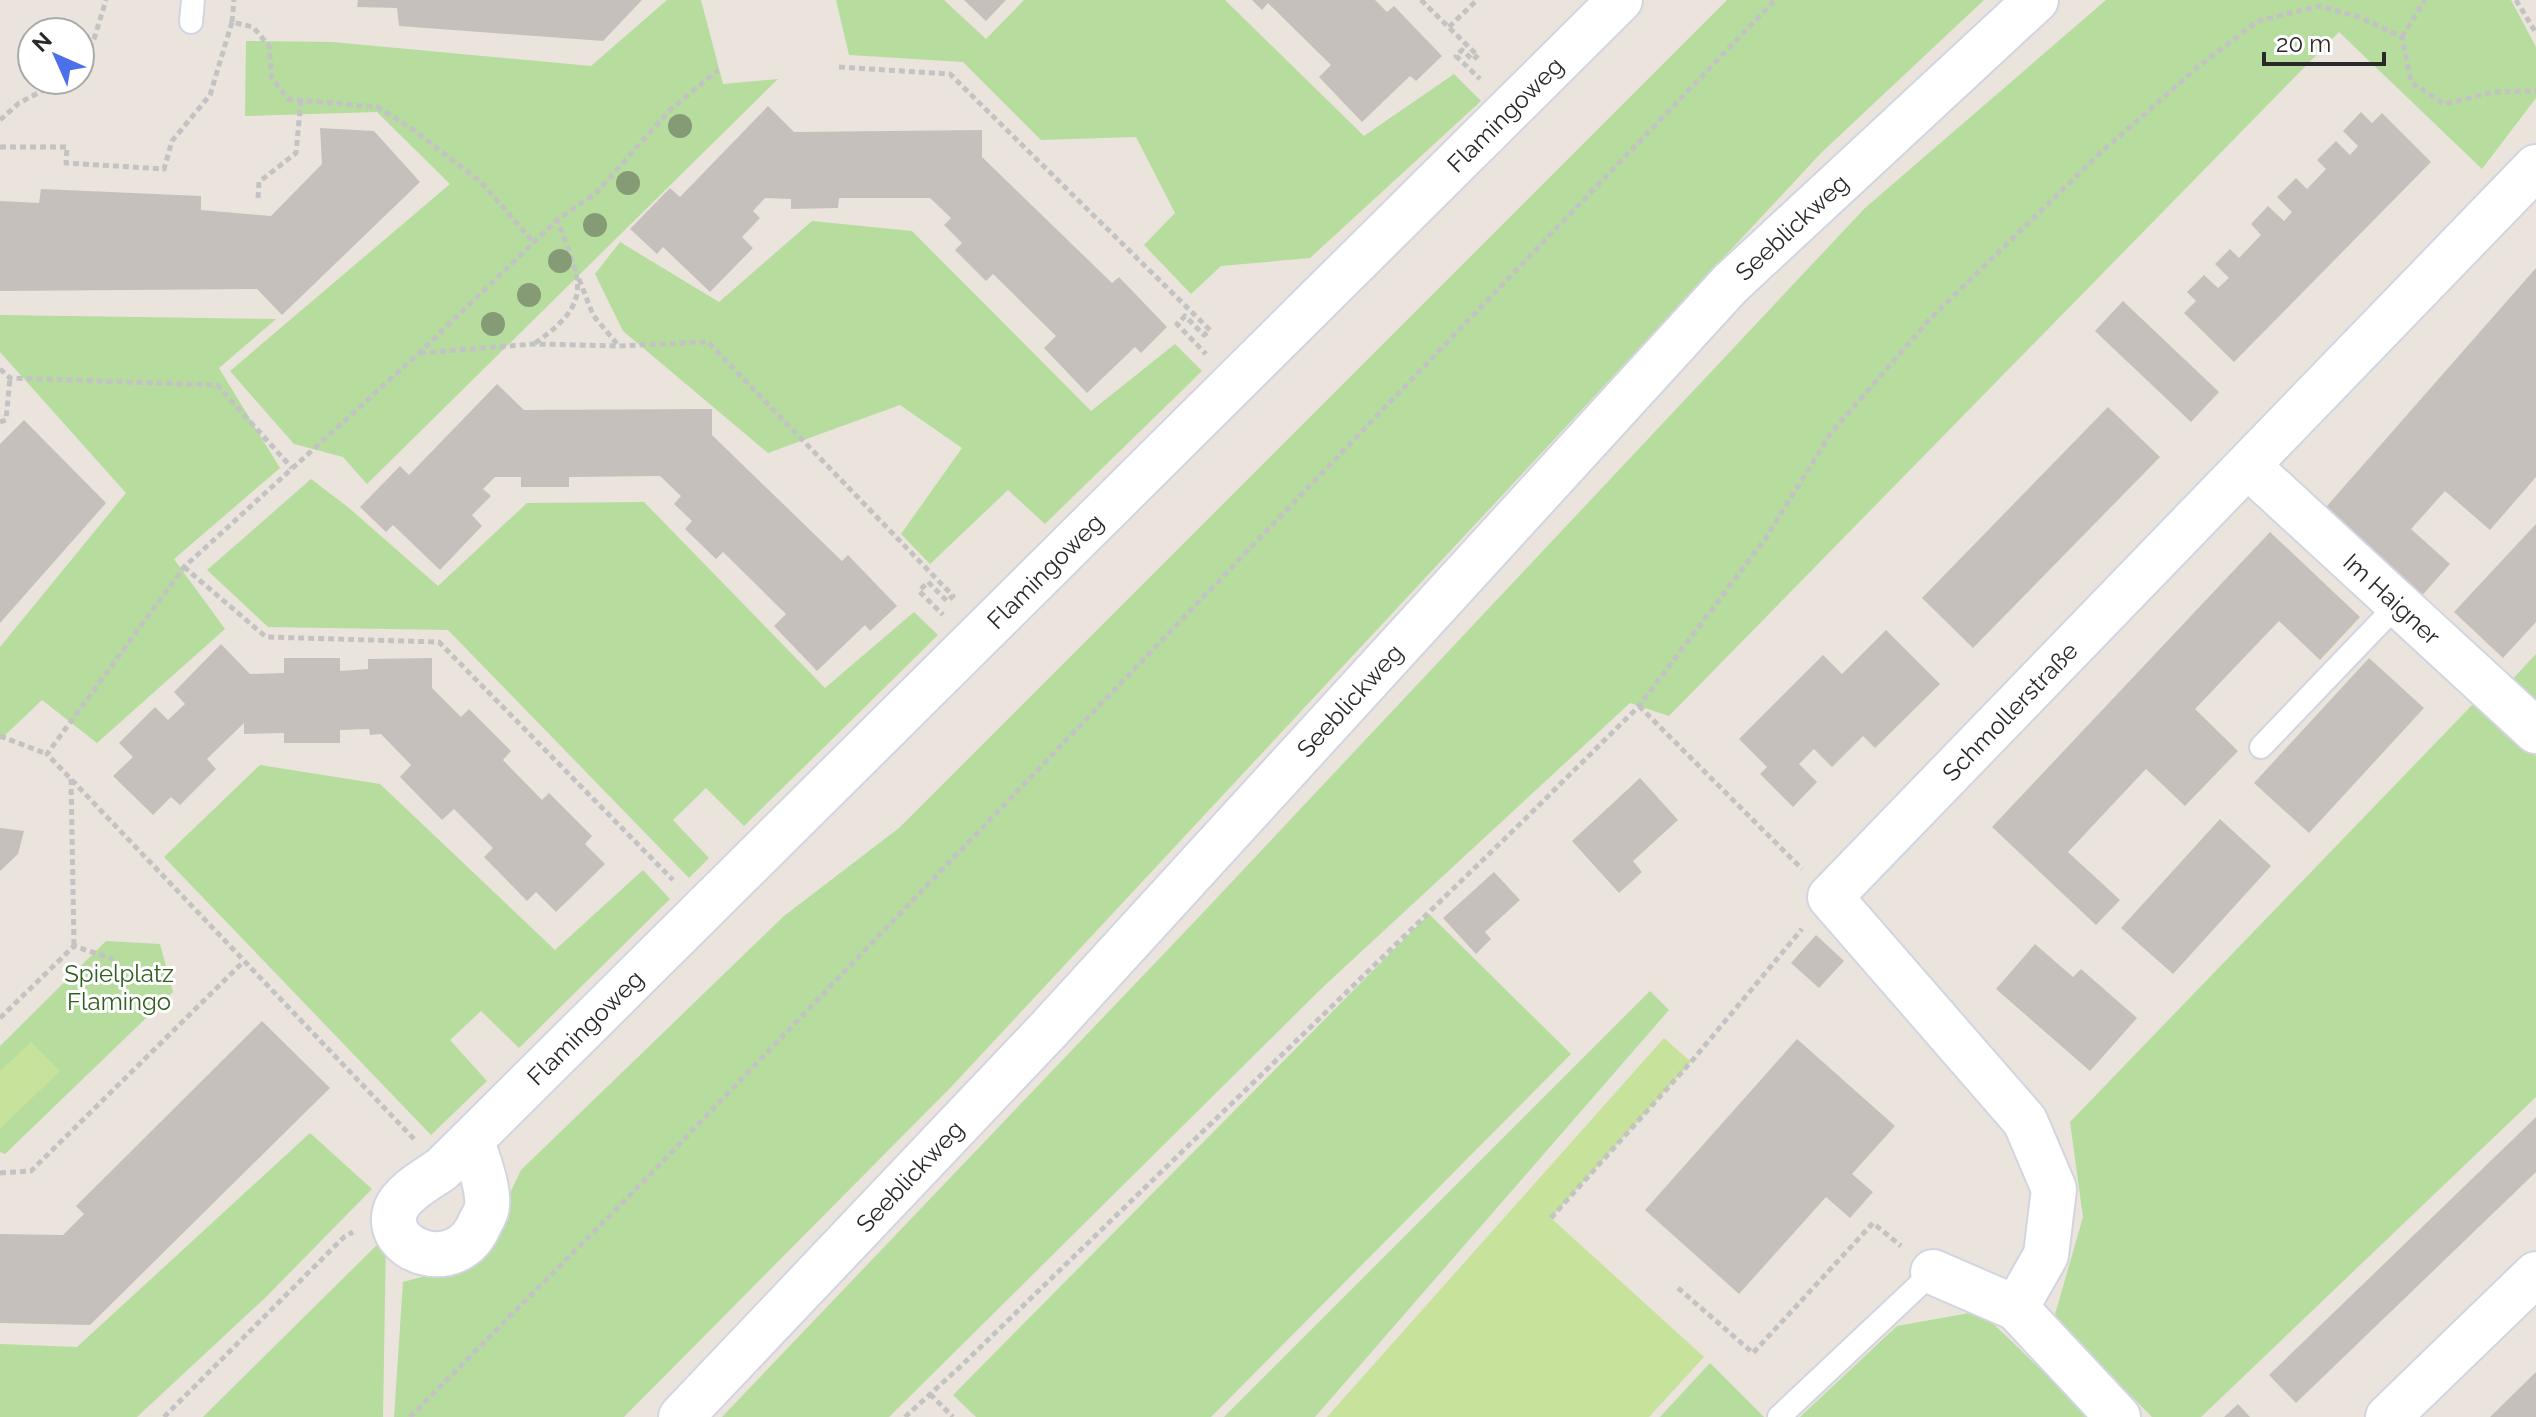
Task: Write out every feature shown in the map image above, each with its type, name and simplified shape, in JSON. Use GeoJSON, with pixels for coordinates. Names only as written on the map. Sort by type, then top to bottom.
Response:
{"type":"FeatureCollection","features":[{"type":"Feature","properties":{"kind":"street","name":"Flamingoweg"},"geometry":{"type":"LineString","coordinates":[[396,1209],[408,1194],[457,1154],[704,911],[1620,0]]}},
{"type":"Feature","properties":{"kind":"street","name":"Seeblickweg"},"geometry":{"type":"LineString","coordinates":[[681,1417],[1050,1028],[1730,284],[2036,0]]}},
{"type":"Feature","properties":{"kind":"street","name":"Schmollerstraße"},"geometry":{"type":"LineString","coordinates":[[1830,897],[2536,167]]}},
{"type":"Feature","properties":{"kind":"street","name":"Im Haigner"},"geometry":{"type":"LineString","coordinates":[[2248,466],[2536,731]]}},
{"type":"Feature","properties":{"kind":"street"},"geometry":{"type":"LineString","coordinates":[[1830,897],[2025,1121],[2054,1189],[2046,1255],[2016,1308]]}},
{"type":"Feature","properties":{"kind":"street"},"geometry":{"type":"LineString","coordinates":[[396,1209],[394,1226],[404,1242],[429,1256],[448,1255],[476,1234],[487,1207],[483,1179],[457,1154]]}},
{"type":"Feature","properties":{"kind":"street"},"geometry":{"type":"LineString","coordinates":[[1933,1272],[2016,1308],[2118,1417]]}},
{"type":"Feature","properties":{"kind":"street"},"geometry":{"type":"LineString","coordinates":[[2388,1417],[2536,1274]]}},
{"type":"Feature","properties":{"kind":"lane"},"geometry":{"type":"LineString","coordinates":[[2261,747],[2398,604]]}},
{"type":"Feature","properties":{"kind":"lane"},"geometry":{"type":"LineString","coordinates":[[1779,1417],[1933,1272]]}},
{"type":"Feature","properties":{"kind":"path"},"geometry":{"type":"LineString","coordinates":[[96,32],[106,0]]}},
{"type":"Feature","properties":{"kind":"path"},"geometry":{"type":"LineString","coordinates":[[0,147],[67,147],[66,163],[164,169],[172,141],[210,95],[232,22],[234,0]]}},
{"type":"Feature","properties":{"kind":"path"},"geometry":{"type":"LineString","coordinates":[[1421,0],[1478,55],[1473,60],[1462,50]]}},
{"type":"Feature","properties":{"kind":"path"},"geometry":{"type":"LineString","coordinates":[[1449,27],[1477,0]]}},
{"type":"Feature","properties":{"kind":"path"},"geometry":{"type":"LineString","coordinates":[[410,1417],[642,1183],[1775,0]]}},
{"type":"Feature","properties":{"kind":"path"},"geometry":{"type":"LineString","coordinates":[[2425,0],[2402,37],[2411,82],[2444,104],[2494,92],[2536,91]]}},
{"type":"Feature","properties":{"kind":"path"},"geometry":{"type":"LineString","coordinates":[[2516,0],[2536,33]]}},
{"type":"Feature","properties":{"kind":"path"},"geometry":{"type":"LineString","coordinates":[[905,1417],[1396,945],[1639,706],[1765,539],[1831,433],[1930,319],[2098,155],[2199,66],[2258,21],[2319,6],[2359,17],[2402,37]]}},
{"type":"Feature","properties":{"kind":"path"},"geometry":{"type":"LineString","coordinates":[[232,22],[253,27],[269,46],[272,78],[288,99],[377,107],[411,128],[481,182],[534,243]]}},
{"type":"Feature","properties":{"kind":"path"},"geometry":{"type":"LineString","coordinates":[[839,67],[950,74],[1210,330],[1204,335],[1185,316]]}},
{"type":"Feature","properties":{"kind":"path"},"geometry":{"type":"LineString","coordinates":[[47,754],[184,567],[419,353],[557,220],[596,193],[670,110],[718,70]]}},
{"type":"Feature","properties":{"kind":"path"},"geometry":{"type":"LineString","coordinates":[[0,120],[32,96]]}},
{"type":"Feature","properties":{"kind":"path"},"geometry":{"type":"LineString","coordinates":[[258,198],[259,182],[296,153],[301,100]]}},
{"type":"Feature","properties":{"kind":"path"},"geometry":{"type":"LineString","coordinates":[[557,220],[593,315],[618,346]]}},
{"type":"Feature","properties":{"kind":"path"},"geometry":{"type":"LineString","coordinates":[[534,344],[555,329],[577,303],[578,277]]}},
{"type":"Feature","properties":{"kind":"path"},"geometry":{"type":"LineString","coordinates":[[419,353],[534,344],[618,346],[708,342],[953,596],[947,601],[928,582]]}},
{"type":"Feature","properties":{"kind":"path"},"geometry":{"type":"LineString","coordinates":[[0,369],[10,378],[217,385],[292,468]]}},
{"type":"Feature","properties":{"kind":"path"},"geometry":{"type":"LineString","coordinates":[[0,422],[6,420],[10,378]]}},
{"type":"Feature","properties":{"kind":"path"},"geometry":{"type":"LineString","coordinates":[[184,567],[266,637],[439,642],[704,911]]}},
{"type":"Feature","properties":{"kind":"path"},"geometry":{"type":"LineString","coordinates":[[1551,1218],[1691,1062],[1830,897],[1639,706]]}},
{"type":"Feature","properties":{"kind":"path"},"geometry":{"type":"LineString","coordinates":[[0,736],[47,754],[244,961],[457,1154]]}},
{"type":"Feature","properties":{"kind":"path"},"geometry":{"type":"LineString","coordinates":[[0,1018],[74,946],[71,778]]}},
{"type":"Feature","properties":{"kind":"path"},"geometry":{"type":"LineString","coordinates":[[74,946],[113,959]]}},
{"type":"Feature","properties":{"kind":"path"},"geometry":{"type":"LineString","coordinates":[[0,1173],[31,1171],[244,961]]}},
{"type":"Feature","properties":{"kind":"path"},"geometry":{"type":"LineString","coordinates":[[164,1417],[344,1237],[396,1209]]}},
{"type":"Feature","properties":{"kind":"path"},"geometry":{"type":"LineString","coordinates":[[1678,1288],[1753,1353],[1873,1223]]}},
{"type":"Feature","properties":{"kind":"path"},"geometry":{"type":"LineString","coordinates":[[930,1394],[953,1417]]}},
{"type":"Feature","properties":{"kind":"green space"},"geometry":{"type":"Polygon","coordinates":[[[667,0],[701,0],[723,84],[778,79],[367,484],[343,457],[294,444],[230,371],[450,184],[377,112],[245,116],[246,41],[332,42],[591,66],[667,0]]]}},
{"type":"Feature","properties":{"kind":"green space"},"geometry":{"type":"Polygon","coordinates":[[[836,0],[944,0],[986,39],[1024,0],[1225,0],[1364,136],[1454,74],[1481,101],[1310,258],[1221,266],[1191,294],[1144,245],[1175,213],[1136,137],[1041,140],[963,62],[849,55],[836,0]]]}},
{"type":"Feature","properties":{"kind":"green space"},"geometry":{"type":"Polygon","coordinates":[[[1727,0],[1984,0],[1821,153],[952,1086],[624,1417],[394,1417],[403,1282],[477,1262],[521,1170],[784,916],[899,828],[1727,0]]]}},
{"type":"Feature","properties":{"kind":"green space"},"geometry":{"type":"Polygon","coordinates":[[[2106,0],[2511,0],[2536,47],[2536,98],[2482,169],[2339,32],[1669,716],[1630,703],[1323,987],[889,1417],[722,1417],[1197,919],[1865,208],[2106,0]]]}},
{"type":"Feature","properties":{"kind":"green space"},"geometry":{"type":"Polygon","coordinates":[[[812,221],[912,231],[1091,411],[1175,344],[1202,371],[1045,524],[1008,490],[930,564],[901,534],[962,448],[900,405],[768,453],[623,331],[595,274],[620,242],[719,302],[812,221]]]}},
{"type":"Feature","properties":{"kind":"green space"},"geometry":{"type":"Polygon","coordinates":[[[0,315],[276,319],[219,368],[280,468],[174,559],[225,629],[97,743],[42,700],[0,740],[0,647],[126,493],[0,352],[0,315]]]}},
{"type":"Feature","properties":{"kind":"green space"},"geometry":{"type":"Polygon","coordinates":[[[311,479],[438,586],[527,503],[644,502],[825,688],[914,612],[938,635],[744,826],[706,788],[673,820],[709,858],[689,878],[448,630],[268,627],[207,570],[311,479]]]}},
{"type":"Feature","properties":{"kind":"green space"},"geometry":{"type":"Polygon","coordinates":[[[2536,654],[2536,710],[2507,685],[2536,654]]]}},
{"type":"Feature","properties":{"kind":"green space"},"geometry":{"type":"Polygon","coordinates":[[[2476,701],[2536,756],[2536,1097],[2201,1417],[2152,1417],[2054,1318],[2083,1217],[2070,1122],[2476,701]]]}},
{"type":"Feature","properties":{"kind":"green space"},"geometry":{"type":"Polygon","coordinates":[[[260,765],[380,784],[555,950],[643,870],[670,899],[519,1048],[481,1011],[450,1040],[487,1081],[431,1135],[164,857],[260,765]]]}},
{"type":"Feature","properties":{"kind":"green space"},"geometry":{"type":"Polygon","coordinates":[[[1429,914],[1571,1054],[1211,1417],[976,1417],[953,1395],[1429,914]]]}},
{"type":"Feature","properties":{"kind":"green space","name":"Spielplatz Flamingo"},"geometry":{"type":"Polygon","coordinates":[[[106,941],[160,944],[173,992],[5,1154],[0,1152],[0,1046],[106,941]]]}},
{"type":"Feature","properties":{"kind":"green space"},"geometry":{"type":"Polygon","coordinates":[[[1650,991],[1669,1010],[1315,1417],[1224,1417],[1650,991]]]}},
{"type":"Feature","properties":{"kind":"green space"},"geometry":{"type":"Polygon","coordinates":[[[1664,1038],[1691,1062],[1551,1218],[1704,1357],[1649,1417],[1327,1417],[1664,1038]]]}},
{"type":"Feature","properties":{"kind":"green space"},"geometry":{"type":"Polygon","coordinates":[[[31,1042],[60,1071],[0,1129],[0,1071],[31,1042]]]}},
{"type":"Feature","properties":{"kind":"green space"},"geometry":{"type":"Polygon","coordinates":[[[310,1133],[372,1189],[265,1298],[137,1417],[0,1417],[0,1344],[77,1347],[310,1133]]]}},
{"type":"Feature","properties":{"kind":"green space"},"geometry":{"type":"Polygon","coordinates":[[[386,1236],[383,1417],[203,1417],[386,1236]]]}},
{"type":"Feature","properties":{"kind":"green space"},"geometry":{"type":"Polygon","coordinates":[[[1980,1311],[2090,1417],[1800,1417],[1897,1326],[1980,1311]]]}},
{"type":"Feature","properties":{"kind":"green space"},"geometry":{"type":"Polygon","coordinates":[[[1710,1363],[1764,1417],[1660,1417],[1710,1363]]]}},
{"type":"Feature","properties":{"kind":"building"},"geometry":{"type":"Polygon","coordinates":[[[358,0],[642,0],[603,41],[399,26],[397,8],[357,7],[358,0]]]}},
{"type":"Feature","properties":{"kind":"building"},"geometry":{"type":"Polygon","coordinates":[[[964,0],[1006,0],[986,21],[964,0]]]}},
{"type":"Feature","properties":{"kind":"building"},"geometry":{"type":"Polygon","coordinates":[[[1252,0],[1375,0],[1387,12],[1394,6],[1442,56],[1416,81],[1410,76],[1362,122],[1319,77],[1331,65],[1268,3],[1262,10],[1252,0]]]}},
{"type":"Feature","properties":{"kind":"building"},"geometry":{"type":"Polygon","coordinates":[[[768,106],[794,132],[982,130],[982,157],[1112,283],[1119,277],[1167,327],[1141,353],[1135,347],[1087,393],[1044,348],[1056,336],[993,274],[986,281],[955,250],[962,243],[944,225],[951,218],[930,198],[839,198],[838,208],[791,209],[791,199],[765,198],[753,211],[760,218],[742,237],[753,248],[710,292],[663,247],[657,254],[630,229],[670,188],[680,197],[768,106]]]}},
{"type":"Feature","properties":{"kind":"building"},"geometry":{"type":"Polygon","coordinates":[[[2361,112],[2372,123],[2382,113],[2431,162],[2234,362],[2184,313],[2196,301],[2187,292],[2204,275],[2218,288],[2229,278],[2215,264],[2230,249],[2239,258],[2261,235],[2251,224],[2268,206],[2284,221],[2292,212],[2277,197],[2296,178],[2307,189],[2326,169],[2317,160],[2336,141],[2350,155],[2358,146],[2343,131],[2361,112]]]}},
{"type":"Feature","properties":{"kind":"building"},"geometry":{"type":"Polygon","coordinates":[[[320,128],[374,131],[420,182],[282,315],[257,289],[0,291],[0,201],[39,203],[41,189],[201,196],[201,210],[271,216],[322,164],[320,128]]]}},
{"type":"Feature","properties":{"kind":"building"},"geometry":{"type":"Polygon","coordinates":[[[2536,268],[2536,477],[2490,530],[2445,491],[2411,529],[2450,564],[2418,600],[2320,514],[2536,268]]]}},
{"type":"Feature","properties":{"kind":"building"},"geometry":{"type":"Polygon","coordinates":[[[2123,301],[2219,392],[2191,422],[2095,331],[2123,301]]]}},
{"type":"Feature","properties":{"kind":"building"},"geometry":{"type":"Polygon","coordinates":[[[497,384],[524,410],[712,409],[712,435],[842,561],[848,555],[897,606],[870,631],[865,625],[817,671],[774,626],[786,614],[723,552],[716,559],[685,529],[692,521],[674,504],[681,496],[660,476],[569,477],[569,487],[521,487],[521,477],[495,477],[483,489],[491,496],[472,515],[482,526],[440,570],[393,525],[386,532],[360,507],[400,466],[409,475],[497,384]]]}},
{"type":"Feature","properties":{"kind":"building"},"geometry":{"type":"Polygon","coordinates":[[[2108,407],[2160,457],[1973,648],[1922,598],[2108,407]]]}},
{"type":"Feature","properties":{"kind":"building"},"geometry":{"type":"Polygon","coordinates":[[[24,420],[106,503],[0,623],[0,444],[24,420]]]}},
{"type":"Feature","properties":{"kind":"building"},"geometry":{"type":"Polygon","coordinates":[[[2536,524],[2536,622],[2503,658],[2454,612],[2536,524]]]}},
{"type":"Feature","properties":{"kind":"building"},"geometry":{"type":"Polygon","coordinates":[[[2270,532],[2360,617],[2320,660],[2279,621],[2195,709],[2238,751],[2185,806],[2146,769],[2068,852],[2120,900],[2096,925],[1992,827],[2270,532]]]}},
{"type":"Feature","properties":{"kind":"building"},"geometry":{"type":"Polygon","coordinates":[[[1886,630],[1940,684],[1875,748],[1863,736],[1832,767],[1814,749],[1799,764],[1817,782],[1793,807],[1760,774],[1767,767],[1739,739],[1823,655],[1842,674],[1886,630]]]}},
{"type":"Feature","properties":{"kind":"building"},"geometry":{"type":"Polygon","coordinates":[[[221,644],[250,674],[284,673],[284,658],[340,658],[340,671],[368,669],[368,659],[432,658],[432,688],[461,717],[469,709],[511,751],[503,760],[542,800],[549,793],[592,836],[585,844],[605,864],[556,912],[536,892],[527,901],[484,857],[493,848],[454,809],[442,820],[400,777],[411,765],[381,734],[370,735],[369,729],[340,730],[340,743],[284,743],[284,733],[244,734],[244,723],[207,759],[216,769],[180,805],[171,797],[153,815],[113,776],[133,757],[119,743],[155,707],[168,720],[185,704],[174,692],[221,644]]]}},
{"type":"Feature","properties":{"kind":"building"},"geometry":{"type":"Polygon","coordinates":[[[2369,658],[2424,708],[2309,833],[2254,783],[2369,658]]]}},
{"type":"Feature","properties":{"kind":"building"},"geometry":{"type":"Polygon","coordinates":[[[1640,778],[1678,820],[1633,861],[1642,872],[1619,893],[1572,841],[1640,778]]]}},
{"type":"Feature","properties":{"kind":"building"},"geometry":{"type":"Polygon","coordinates":[[[2220,819],[2271,866],[2173,974],[2121,928],[2220,819]]]}},
{"type":"Feature","properties":{"kind":"building"},"geometry":{"type":"Polygon","coordinates":[[[0,828],[24,831],[18,854],[0,871],[0,828]]]}},
{"type":"Feature","properties":{"kind":"building"},"geometry":{"type":"Polygon","coordinates":[[[1494,872],[1520,900],[1485,932],[1491,939],[1476,954],[1443,918],[1494,872]]]}},
{"type":"Feature","properties":{"kind":"building"},"geometry":{"type":"Polygon","coordinates":[[[1816,935],[1844,961],[1819,988],[1791,963],[1816,935]]]}},
{"type":"Feature","properties":{"kind":"building"},"geometry":{"type":"Polygon","coordinates":[[[2035,944],[2073,977],[2081,969],[2137,1018],[2090,1071],[1996,989],[2035,944]]]}},
{"type":"Feature","properties":{"kind":"building"},"geometry":{"type":"Polygon","coordinates":[[[262,1021],[330,1088],[90,1325],[0,1323],[0,1234],[63,1235],[84,1214],[76,1206],[262,1021]]]}},
{"type":"Feature","properties":{"kind":"building"},"geometry":{"type":"Polygon","coordinates":[[[1797,1039],[1895,1126],[1852,1174],[1873,1192],[1850,1218],[1826,1197],[1739,1294],[1645,1210],[1797,1039]]]}},
{"type":"Feature","properties":{"kind":"building"},"geometry":{"type":"Polygon","coordinates":[[[2536,1117],[2536,1172],[2296,1403],[2269,1375],[2536,1117]]]}},
{"type":"Feature","properties":{"kind":"building"},"geometry":{"type":"Polygon","coordinates":[[[2536,1372],[2536,1417],[2490,1417],[2536,1372]]]}},
{"type":"Feature","properties":{"kind":"building"},"geometry":{"type":"Polygon","coordinates":[[[2238,1404],[2250,1417],[2224,1417],[2238,1404]]]}}]}
